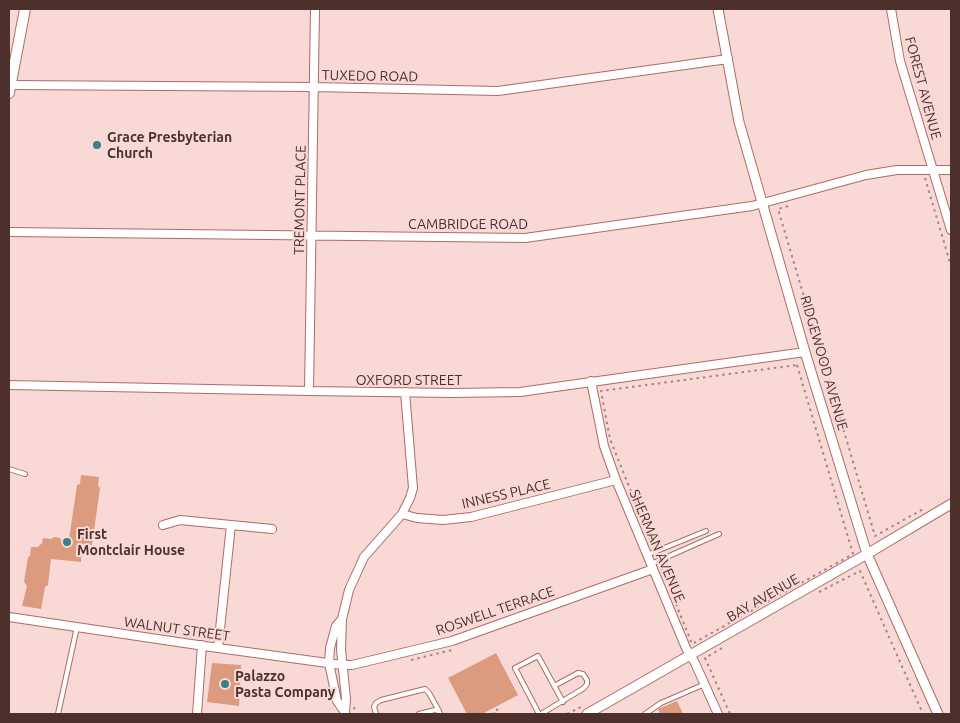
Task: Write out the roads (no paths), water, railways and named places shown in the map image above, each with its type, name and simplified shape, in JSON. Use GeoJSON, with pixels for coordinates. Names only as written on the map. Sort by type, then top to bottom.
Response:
{"type":"FeatureCollection","features":[{"type":"Feature","properties":{"kind":"main road"},"geometry":{"type":"LineString","coordinates":[[10,89],[25,9]]}},
{"type":"Feature","properties":{"kind":"street","name":"TREMONT PLACE"},"geometry":{"type":"LineString","coordinates":[[309,391],[315,9]]}},
{"type":"Feature","properties":{"kind":"street","name":"RIDGEWOOD AVENUE"},"geometry":{"type":"LineString","coordinates":[[718,9],[740,122],[805,352],[867,554],[938,714]]}},
{"type":"Feature","properties":{"kind":"street","name":"FOREST AVENUE"},"geometry":{"type":"LineString","coordinates":[[891,9],[900,61],[951,230]]}},
{"type":"Feature","properties":{"kind":"street","name":"TUXEDO ROAD"},"geometry":{"type":"LineString","coordinates":[[10,89],[314,87],[498,91],[728,59]]}},
{"type":"Feature","properties":{"kind":"street","name":"CAMBRIDGE ROAD"},"geometry":{"type":"LineString","coordinates":[[9,232],[525,238],[763,203],[866,175],[897,170],[933,168],[951,170]]}},
{"type":"Feature","properties":{"kind":"street","name":"OXFORD STREET"},"geometry":{"type":"LineString","coordinates":[[9,385],[452,393],[520,392],[805,352]]}},
{"type":"Feature","properties":{"kind":"street","name":"SHERMAN AVENUE"},"geometry":{"type":"LineString","coordinates":[[591,382],[604,446],[616,480],[651,554],[684,645],[705,684],[718,714]]}},
{"type":"Feature","properties":{"kind":"street"},"geometry":{"type":"LineString","coordinates":[[345,713],[342,619],[349,590],[364,557],[402,514],[413,488],[405,392]]}},
{"type":"Feature","properties":{"kind":"street","name":"INNESS PLACE"},"geometry":{"type":"LineString","coordinates":[[402,514],[417,518],[443,520],[471,517],[616,480]]}},
{"type":"Feature","properties":{"kind":"street","name":"BAY AVENUE"},"geometry":{"type":"LineString","coordinates":[[590,714],[951,504]]}},
{"type":"Feature","properties":{"kind":"street"},"geometry":{"type":"LineString","coordinates":[[163,525],[180,520],[272,529]]}},
{"type":"Feature","properties":{"kind":"street"},"geometry":{"type":"LineString","coordinates":[[218,648],[231,525]]}},
{"type":"Feature","properties":{"kind":"street","name":"ROSWELL TERRACE"},"geometry":{"type":"LineString","coordinates":[[342,665],[356,664],[452,641],[654,564]]}},
{"type":"Feature","properties":{"kind":"street","name":"WALNUT STREET"},"geometry":{"type":"LineString","coordinates":[[9,617],[342,665]]}},
{"type":"Feature","properties":{"kind":"street"},"geometry":{"type":"LineString","coordinates":[[342,619],[336,626],[330,648],[329,663],[337,701],[345,713]]}},
{"type":"Feature","properties":{"kind":"street"},"geometry":{"type":"LineString","coordinates":[[197,714],[202,645]]}},
{"type":"Feature","properties":{"kind":"lane"},"geometry":{"type":"LineString","coordinates":[[9,470],[25,474]]}},
{"type":"Feature","properties":{"kind":"lane"},"geometry":{"type":"LineString","coordinates":[[651,554],[706,531]]}},
{"type":"Feature","properties":{"kind":"lane"},"geometry":{"type":"LineString","coordinates":[[654,564],[719,534]]}},
{"type":"Feature","properties":{"kind":"lane"},"geometry":{"type":"LineString","coordinates":[[58,714],[77,627]]}},
{"type":"Feature","properties":{"kind":"lane"},"geometry":{"type":"LineString","coordinates":[[554,686],[578,673],[584,674],[587,680],[584,688],[563,702],[540,714],[515,668],[538,656],[554,686],[563,702]]}},
{"type":"Feature","properties":{"kind":"lane"},"geometry":{"type":"LineString","coordinates":[[645,714],[660,703],[705,684]]}},
{"type":"Feature","properties":{"kind":"lane"},"geometry":{"type":"LineString","coordinates":[[376,714],[374,706],[381,700],[425,690],[429,693],[439,713]]}},
{"type":"Feature","properties":{"kind":"lane"},"geometry":{"type":"LineString","coordinates":[[419,714],[428,711],[439,713]]}},
{"type":"Feature","properties":{"kind":"place","name":"Grace Presbyterian Church"},"geometry":{"type":"Point","coordinates":[97,145]}},
{"type":"Feature","properties":{"kind":"place","name":"First Montclair House"},"geometry":{"type":"Point","coordinates":[67,542]}},
{"type":"Feature","properties":{"kind":"place","name":"Palazzo Pasta Company"},"geometry":{"type":"Point","coordinates":[225,684]}}]}
